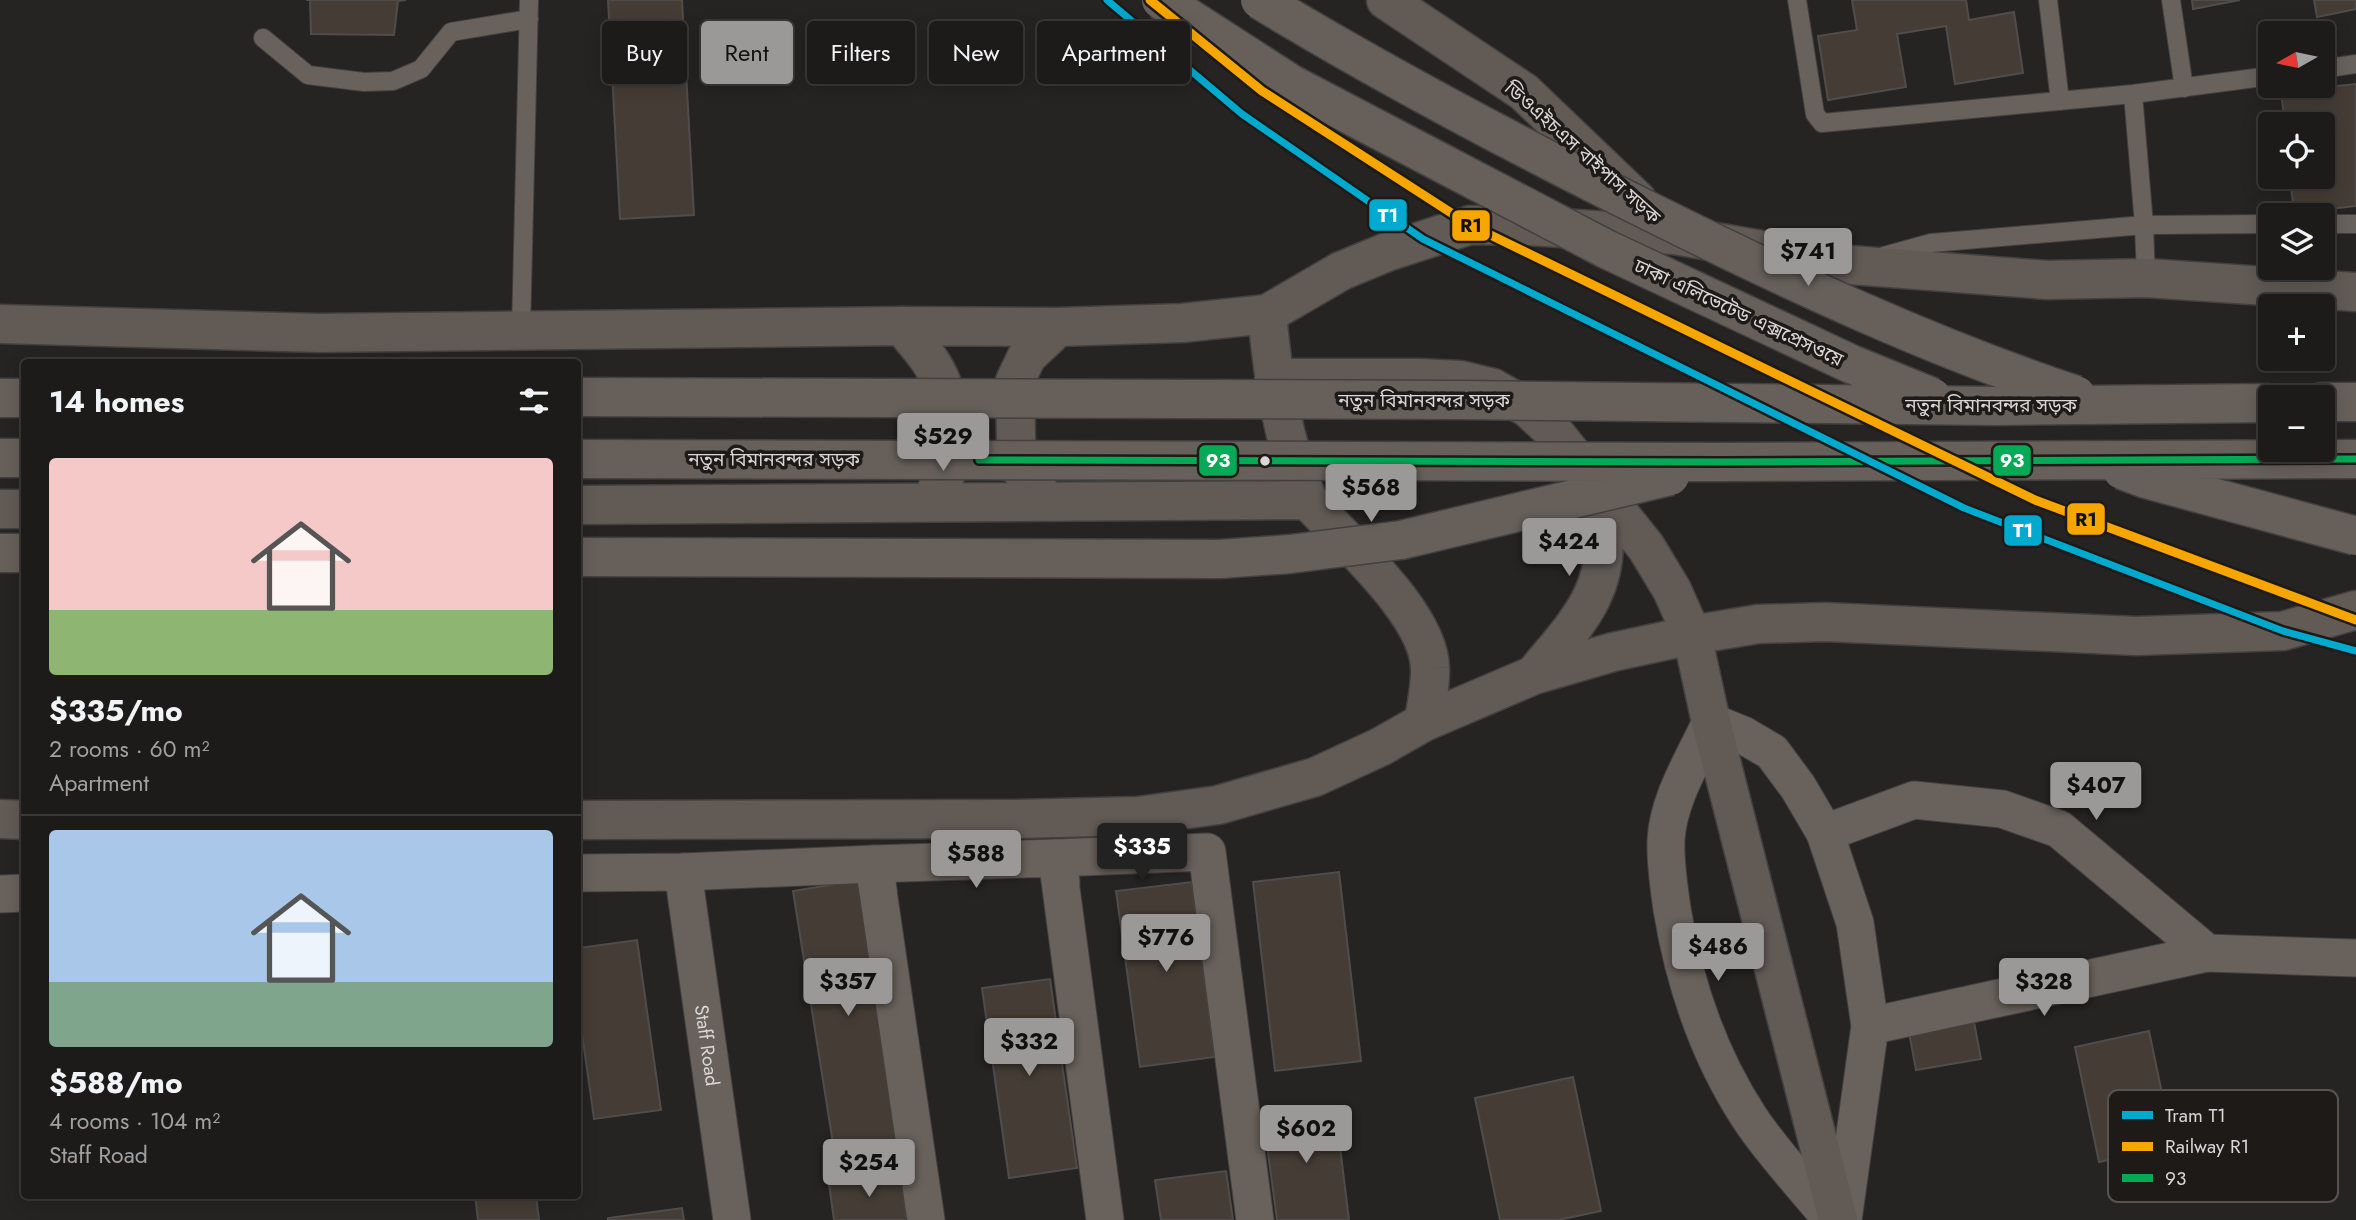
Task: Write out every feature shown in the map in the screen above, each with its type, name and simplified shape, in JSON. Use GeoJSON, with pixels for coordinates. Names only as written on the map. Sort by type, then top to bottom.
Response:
{"type":"FeatureCollection","features":[{"type":"Feature","properties":{"kind":"highway","name":"ঢাকা এলিভেটেড এক্সপ্রেসওয়ে"},"geometry":{"type":"LineString","coordinates":[[1161,0],[1291,84],[1606,249],[1851,364],[2147,479],[2356,536]]}},
{"type":"Feature","properties":{"kind":"highway"},"geometry":{"type":"LineString","coordinates":[[1260,0],[1349,54],[1586,180],[1780,276],[2021,377],[2315,474],[2356,483]]}},
{"type":"Feature","properties":{"kind":"highway","name":"নতুন বিমানবন্দর সড়ক"},"geometry":{"type":"LineString","coordinates":[[581,397],[1448,400],[1997,406],[2258,402]]}},
{"type":"Feature","properties":{"kind":"highway"},"geometry":{"type":"LineString","coordinates":[[0,398],[21,398]]}},
{"type":"Feature","properties":{"kind":"highway"},"geometry":{"type":"LineString","coordinates":[[2335,402],[2356,402]]}},
{"type":"Feature","properties":{"kind":"highway"},"geometry":{"type":"LineString","coordinates":[[0,458],[21,458]]}},
{"type":"Feature","properties":{"kind":"highway","name":"নতুন বিমানবন্দর সড়ক"},"geometry":{"type":"LineString","coordinates":[[581,459],[1723,462],[2356,459]]}},
{"type":"Feature","properties":{"kind":"highway"},"geometry":{"type":"LineString","coordinates":[[581,558],[1220,559],[1290,554],[1401,540],[1723,462]]}},
{"type":"Feature","properties":{"kind":"highway"},"geometry":{"type":"LineString","coordinates":[[0,553],[21,553]]}},
{"type":"Feature","properties":{"kind":"main road","name":"ডিওএইচএস বাইপাস সড়ক"},"geometry":{"type":"LineString","coordinates":[[1386,0],[1524,92],[1674,235]]}},
{"type":"Feature","properties":{"kind":"main road"},"geometry":{"type":"LineString","coordinates":[[0,324],[320,332],[1058,327],[1182,323],[1267,314],[1341,271],[1423,239],[1469,225],[1674,235],[1851,265],[2047,280],[2146,278],[2356,292]]}},
{"type":"Feature","properties":{"kind":"main road"},"geometry":{"type":"LineString","coordinates":[[1267,314],[1274,379],[1286,437],[1299,479],[1308,500],[1402,604],[1423,639],[1431,666],[1424,722]]}},
{"type":"Feature","properties":{"kind":"main road"},"geometry":{"type":"LineString","coordinates":[[902,326],[929,360],[942,384],[947,409],[950,461],[942,485],[923,503]]}},
{"type":"Feature","properties":{"kind":"main road"},"geometry":{"type":"LineString","coordinates":[[1058,327],[1027,356],[1015,381],[1016,441],[1022,471],[1037,486],[1062,501]]}},
{"type":"Feature","properties":{"kind":"main road"},"geometry":{"type":"LineString","coordinates":[[1274,379],[1420,378],[1460,380],[1493,388],[1528,408],[1553,431],[1646,547],[1672,590],[1692,635],[1711,722],[1840,1220]]}},
{"type":"Feature","properties":{"kind":"main road"},"geometry":{"type":"LineString","coordinates":[[1534,675],[1579,620],[1598,588],[1604,553],[1602,523],[1588,475]]}},
{"type":"Feature","properties":{"kind":"main road"},"geometry":{"type":"LineString","coordinates":[[581,505],[1308,500]]}},
{"type":"Feature","properties":{"kind":"main road"},"geometry":{"type":"LineString","coordinates":[[0,509],[21,509]]}},
{"type":"Feature","properties":{"kind":"main road"},"geometry":{"type":"LineString","coordinates":[[581,820],[1138,816],[1218,805],[1315,777],[1380,747],[1424,722],[1534,675],[1612,652],[1692,635],[1758,624],[1825,622],[2136,636],[2283,631],[2356,610]]}},
{"type":"Feature","properties":{"kind":"main road"},"geometry":{"type":"LineString","coordinates":[[0,819],[21,820]]}},
{"type":"Feature","properties":{"kind":"street"},"geometry":{"type":"LineString","coordinates":[[1832,1220],[1749,1118],[1718,1062],[1691,995],[1676,937],[1668,884],[1666,840],[1673,805],[1711,722],[1743,735],[1772,752],[1798,787],[1825,833],[1854,923],[1870,1026],[1840,1220]]}},
{"type":"Feature","properties":{"kind":"street"},"geometry":{"type":"LineString","coordinates":[[1825,833],[1914,800],[2001,809],[2059,829],[2207,953]]}},
{"type":"Feature","properties":{"kind":"street"},"geometry":{"type":"LineString","coordinates":[[1105,1220],[1058,858],[1207,852],[1255,1220]]}},
{"type":"Feature","properties":{"kind":"street"},"geometry":{"type":"LineString","coordinates":[[926,1220],[874,864],[1057,858],[1105,1220]]}},
{"type":"Feature","properties":{"kind":"street"},"geometry":{"type":"LineString","coordinates":[[581,873],[683,872],[874,864],[926,1220]]}},
{"type":"Feature","properties":{"kind":"street","name":"Staff Road"},"geometry":{"type":"LineString","coordinates":[[683,872],[732,1220]]}},
{"type":"Feature","properties":{"kind":"street"},"geometry":{"type":"LineString","coordinates":[[0,894],[21,893]]}},
{"type":"Feature","properties":{"kind":"street"},"geometry":{"type":"LineString","coordinates":[[1870,1026],[2207,953],[2356,958]]}},
{"type":"Feature","properties":{"kind":"lane"},"geometry":{"type":"LineString","coordinates":[[521,331],[529,0]]}},
{"type":"Feature","properties":{"kind":"lane"},"geometry":{"type":"LineString","coordinates":[[1797,0],[1815,114],[1822,123],[2133,94],[2258,78]]}},
{"type":"Feature","properties":{"kind":"lane"},"geometry":{"type":"LineString","coordinates":[[2048,0],[2060,101]]}},
{"type":"Feature","properties":{"kind":"lane"},"geometry":{"type":"LineString","coordinates":[[2171,0],[2184,88]]}},
{"type":"Feature","properties":{"kind":"lane"},"geometry":{"type":"LineString","coordinates":[[263,38],[308,75],[364,82],[393,81],[421,69],[451,32],[529,19]]}},
{"type":"Feature","properties":{"kind":"lane"},"geometry":{"type":"LineString","coordinates":[[2335,67],[2356,64]]}},
{"type":"Feature","properties":{"kind":"lane"},"geometry":{"type":"LineString","coordinates":[[2133,94],[2146,278]]}},
{"type":"Feature","properties":{"kind":"lane"},"geometry":{"type":"LineString","coordinates":[[1851,265],[1931,243],[2144,225],[2258,224]]}},
{"type":"Feature","properties":{"kind":"lane"},"geometry":{"type":"LineString","coordinates":[[2335,224],[2356,224]]}},
{"type":"Feature","properties":{"kind":"building"},"geometry":{"type":"Polygon","coordinates":[[[310,0],[406,0],[398,1],[394,35],[311,34],[310,0]]]}},
{"type":"Feature","properties":{"kind":"building"},"geometry":{"type":"Polygon","coordinates":[[[608,0],[682,0],[683,21],[609,21],[608,0]]]}},
{"type":"Feature","properties":{"kind":"building"},"geometry":{"type":"Polygon","coordinates":[[[1852,0],[1966,0],[1969,20],[2014,12],[2023,73],[1955,84],[1946,26],[1897,34],[1906,87],[1828,100],[1818,36],[1857,30],[1852,0]]]}},
{"type":"Feature","properties":{"kind":"building"},"geometry":{"type":"Polygon","coordinates":[[[2192,0],[2240,0],[2193,9],[2192,0]]]}},
{"type":"Feature","properties":{"kind":"building"},"geometry":{"type":"Polygon","coordinates":[[[2314,0],[2356,0],[2356,9],[2317,17],[2314,0]]]}},
{"type":"Feature","properties":{"kind":"building"},"geometry":{"type":"Polygon","coordinates":[[[613,84],[687,84],[694,215],[620,219],[613,84]]]}},
{"type":"Feature","properties":{"kind":"building"},"geometry":{"type":"Polygon","coordinates":[[[2356,84],[2356,206],[2335,208],[2335,203],[2293,203],[2291,189],[2335,189],[2335,112],[2284,112],[2282,98],[2335,98],[2335,86],[2356,84]]]}},
{"type":"Feature","properties":{"kind":"building"},"geometry":{"type":"Polygon","coordinates":[[[1339,872],[1361,1061],[1275,1071],[1253,882],[1339,872]]]}},
{"type":"Feature","properties":{"kind":"building"},"geometry":{"type":"Polygon","coordinates":[[[860,880],[902,1145],[835,1156],[793,891],[860,880]]]}},
{"type":"Feature","properties":{"kind":"building"},"geometry":{"type":"Polygon","coordinates":[[[1192,882],[1215,1057],[1140,1067],[1116,891],[1192,882]]]}},
{"type":"Feature","properties":{"kind":"building"},"geometry":{"type":"Polygon","coordinates":[[[637,940],[661,1110],[594,1119],[581,1026],[581,948],[637,940]]]}},
{"type":"Feature","properties":{"kind":"building"},"geometry":{"type":"Polygon","coordinates":[[[1050,979],[1077,1168],[1009,1178],[982,988],[1050,979]]]}},
{"type":"Feature","properties":{"kind":"building"},"geometry":{"type":"Polygon","coordinates":[[[1974,1022],[1981,1059],[1916,1070],[1909,1032],[1974,1022]]]}},
{"type":"Feature","properties":{"kind":"building"},"geometry":{"type":"Polygon","coordinates":[[[2149,1031],[2161,1090],[2108,1090],[2108,1160],[2099,1162],[2075,1047],[2149,1031]]]}},
{"type":"Feature","properties":{"kind":"building"},"geometry":{"type":"Polygon","coordinates":[[[1573,1077],[1601,1211],[1558,1220],[1500,1220],[1475,1098],[1573,1077]]]}},
{"type":"Feature","properties":{"kind":"building"},"geometry":{"type":"Polygon","coordinates":[[[1335,1106],[1349,1220],[1277,1220],[1263,1115],[1335,1106]]]}},
{"type":"Feature","properties":{"kind":"building"},"geometry":{"type":"Polygon","coordinates":[[[1226,1171],[1233,1220],[1161,1220],[1155,1180],[1226,1171]]]}},
{"type":"Feature","properties":{"kind":"building"},"geometry":{"type":"Polygon","coordinates":[[[901,1174],[907,1220],[834,1220],[829,1184],[901,1174]]]}},
{"type":"Feature","properties":{"kind":"building"},"geometry":{"type":"Polygon","coordinates":[[[475,1199],[536,1199],[539,1220],[478,1220],[475,1199]]]}},
{"type":"Feature","properties":{"kind":"building"},"geometry":{"type":"Polygon","coordinates":[[[682,1208],[684,1220],[608,1220],[608,1218],[682,1208]]]}},
{"type":"Feature","properties":{"kind":"tram line","name":"T1"},"geometry":{"type":"LineString","coordinates":[[1107,0],[1242,114],[1423,239],[1964,508],[2283,631],[2356,651]]}},
{"type":"Feature","properties":{"kind":"rail line","name":"R1"},"geometry":{"type":"LineString","coordinates":[[1150,0],[1262,91],[1470,225],[2035,500],[2356,620]]}},
{"type":"Feature","properties":{"kind":"transit line","name":"93"},"geometry":{"type":"LineString","coordinates":[[979,460],[1723,462],[2356,459]]}}]}
